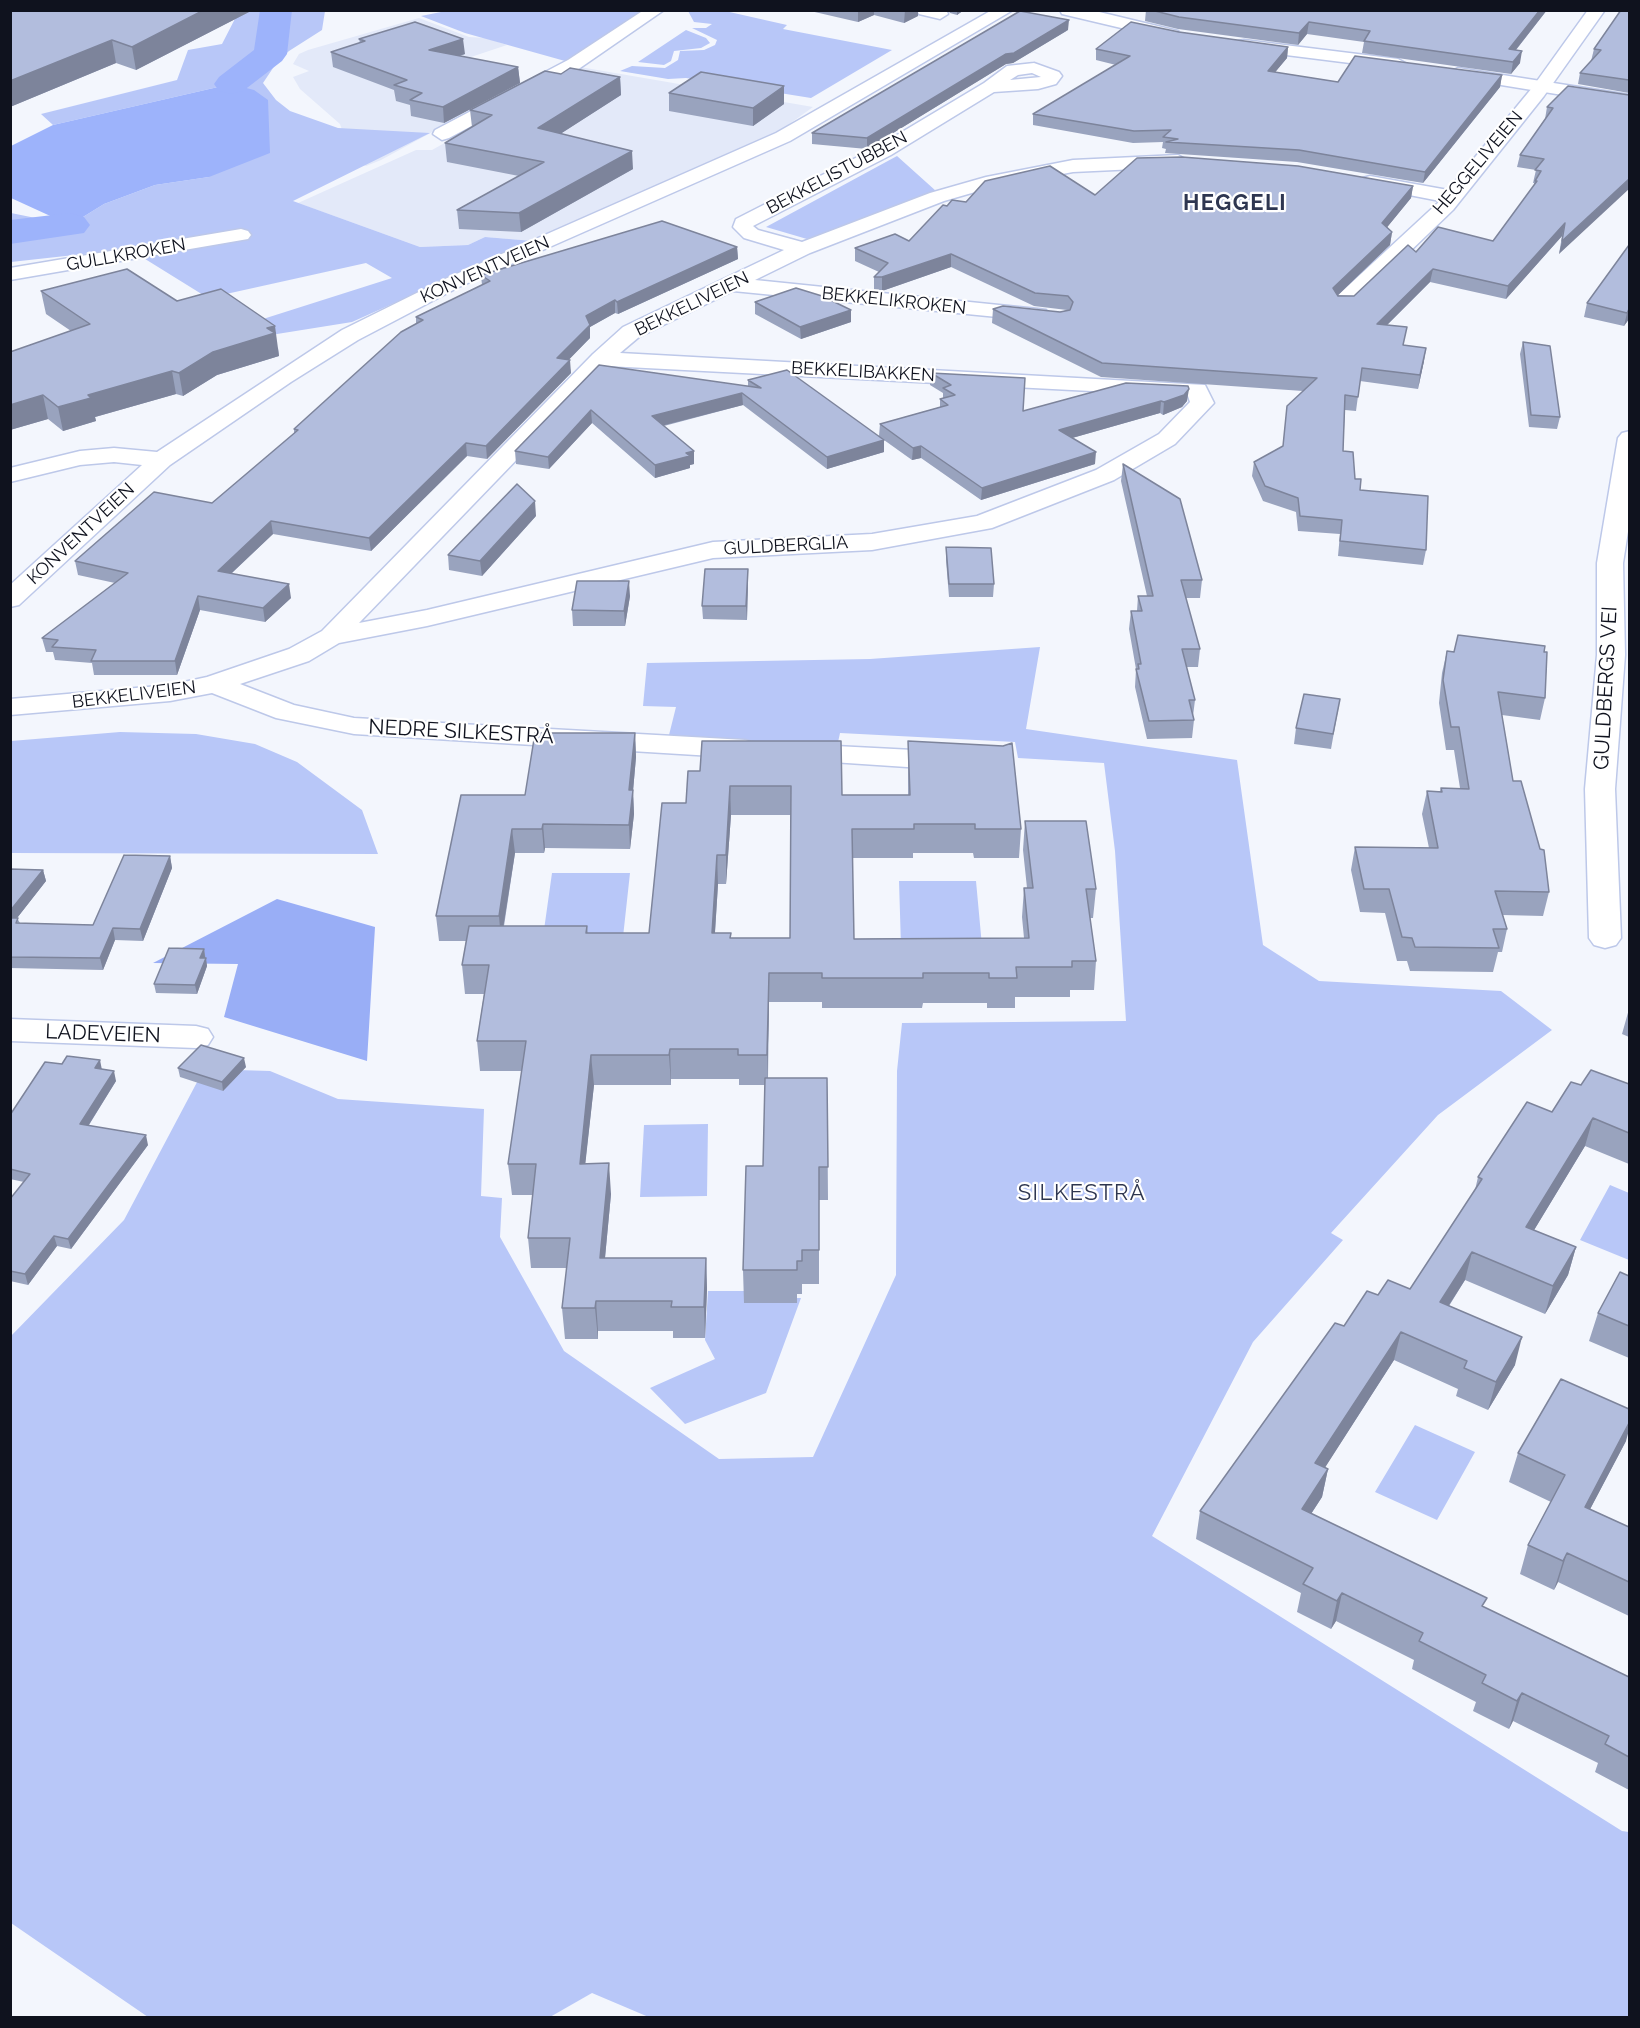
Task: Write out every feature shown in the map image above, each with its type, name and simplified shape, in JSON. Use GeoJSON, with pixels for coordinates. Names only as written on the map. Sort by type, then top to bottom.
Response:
{"type":"FeatureCollection","features":[{"type":"Feature","properties":{"kind":"street"},"geometry":{"type":"LineString","coordinates":[[442,134],[574,63],[656,10]]}},
{"type":"Feature","properties":{"kind":"street","name":"KONVENTVEIEN"},"geometry":{"type":"LineString","coordinates":[[10,600],[162,459],[283,377],[368,325],[452,283],[783,136],[1005,10]]}},
{"type":"Feature","properties":{"kind":"street"},"geometry":{"type":"LineString","coordinates":[[1068,10],[1187,37]]}},
{"type":"Feature","properties":{"kind":"street","name":"HEGGELIVEIEN"},"geometry":{"type":"LineString","coordinates":[[1344,302],[1453,197],[1543,86],[1597,10]]}},
{"type":"Feature","properties":{"kind":"street"},"geometry":{"type":"LineString","coordinates":[[1226,42],[1419,67]]}},
{"type":"Feature","properties":{"kind":"street"},"geometry":{"type":"LineString","coordinates":[[1439,70],[1629,101]]}},
{"type":"Feature","properties":{"kind":"street","name":"BEKKELISTUBBEN"},"geometry":{"type":"LineString","coordinates":[[803,249],[751,234],[742,227],[743,223],[884,151],[990,87]]}},
{"type":"Feature","properties":{"kind":"street","name":"BEKKELIVEIEN"},"geometry":{"type":"LineString","coordinates":[[10,707],[170,693],[214,684],[299,655],[331,637],[601,359],[631,332],[803,249],[937,197],[1005,178],[1094,164],[1197,162]]}},
{"type":"Feature","properties":{"kind":"street"},"geometry":{"type":"LineString","coordinates":[[1345,177],[1453,197]]}},
{"type":"Feature","properties":{"kind":"street","name":"GULLKROKEN"},"geometry":{"type":"LineString","coordinates":[[10,274],[241,236]]}},
{"type":"Feature","properties":{"kind":"street","name":"BEKKELIKROKEN"},"geometry":{"type":"LineString","coordinates":[[730,284],[1059,317]]}},
{"type":"Feature","properties":{"kind":"street","name":"BEKKELIBAKKEN"},"geometry":{"type":"LineString","coordinates":[[601,359],[1197,390]]}},
{"type":"Feature","properties":{"kind":"street","name":"GULDBERGLIA"},"geometry":{"type":"LineString","coordinates":[[331,637],[427,618],[713,550],[872,542],[983,523],[1105,475],[1167,439],[1202,403],[1197,390]]}},
{"type":"Feature","properties":{"kind":"street","name":"GULDBERGS VEI"},"geometry":{"type":"LineString","coordinates":[[1605,938],[1600,789],[1620,659],[1610,563],[1629,438]]}},
{"type":"Feature","properties":{"kind":"street"},"geometry":{"type":"LineString","coordinates":[[10,475],[80,458],[114,455],[162,459]]}},
{"type":"Feature","properties":{"kind":"street","name":"NEDRE SILKESTRÅ"},"geometry":{"type":"LineString","coordinates":[[214,684],[286,712],[354,726],[978,762]]}},
{"type":"Feature","properties":{"kind":"street","name":"LADEVEIEN"},"geometry":{"type":"LineString","coordinates":[[10,1030],[196,1037]]}},
{"type":"Feature","properties":{"kind":"shaded area"},"geometry":{"type":"Polygon","coordinates":[[[451,10],[648,11],[565,61],[465,33],[421,16],[451,10]]]}},
{"type":"Feature","properties":{"kind":"shaded area"},"geometry":{"type":"Polygon","coordinates":[[[239,11],[325,11],[322,30],[289,51],[277,62],[263,83],[276,100],[290,111],[338,128],[430,133],[293,201],[420,247],[468,245],[485,237],[533,241],[352,322],[277,334],[44,407],[219,333],[392,278],[366,263],[208,298],[129,249],[11,262],[11,213],[70,225],[104,204],[155,185],[209,177],[231,84],[53,125],[41,114],[177,80],[188,50],[222,44],[239,11]]]}},
{"type":"Feature","properties":{"kind":"shaded area"},"geometry":{"type":"Polygon","coordinates":[[[688,11],[725,11],[787,25],[783,29],[892,50],[811,98],[686,78],[668,79],[620,71],[632,66],[665,68],[678,60],[680,51],[704,50],[715,45],[717,40],[692,28],[706,28],[712,24],[694,22],[688,11]]]}},
{"type":"Feature","properties":{"kind":"shaded area"},"geometry":{"type":"Polygon","coordinates":[[[419,18],[469,37],[486,38],[507,45],[459,61],[487,76],[522,83],[381,160],[366,166],[353,162],[340,124],[300,89],[293,77],[309,71],[293,64],[299,54],[308,50],[419,18]]]}},
{"type":"Feature","properties":{"kind":"shaded area"},"geometry":{"type":"Polygon","coordinates":[[[686,30],[706,38],[710,43],[701,48],[674,51],[671,61],[664,65],[638,62],[686,30]]]}},
{"type":"Feature","properties":{"kind":"shaded area"},"geometry":{"type":"Polygon","coordinates":[[[580,67],[813,107],[774,135],[533,241],[485,237],[468,245],[420,247],[298,203],[416,150],[432,150],[580,67]]]}},
{"type":"Feature","properties":{"kind":"shaded area"},"geometry":{"type":"Polygon","coordinates":[[[231,84],[254,90],[268,100],[270,153],[209,177],[155,185],[104,204],[70,225],[11,198],[11,146],[53,125],[231,84]]]}},
{"type":"Feature","properties":{"kind":"shaded area"},"geometry":{"type":"Polygon","coordinates":[[[897,156],[936,191],[807,239],[766,227],[897,156]]]}},
{"type":"Feature","properties":{"kind":"shaded area"},"geometry":{"type":"Polygon","coordinates":[[[1040,647],[1026,729],[1237,760],[1263,945],[1319,981],[1501,991],[1552,1030],[1438,1115],[1331,1233],[1343,1240],[1253,1342],[1152,1536],[1622,1831],[1629,1832],[1629,2017],[651,2018],[592,1993],[550,2017],[148,2017],[11,1923],[10,1337],[124,1220],[204,1069],[270,1071],[338,1099],[484,1109],[481,1196],[502,1198],[500,1237],[564,1351],[719,1459],[813,1457],[896,1275],[897,1071],[902,1023],[1126,1021],[1115,851],[1104,763],[1018,758],[1015,742],[840,733],[837,747],[669,735],[676,707],[643,706],[647,663],[870,659],[1040,647]]]}},
{"type":"Feature","properties":{"kind":"shaded area"},"geometry":{"type":"Polygon","coordinates":[[[120,732],[196,734],[255,744],[297,762],[362,810],[378,854],[11,853],[11,741],[120,732]]]}},
{"type":"Feature","properties":{"kind":"shaded area"},"geometry":{"type":"Polygon","coordinates":[[[552,873],[630,873],[623,937],[543,937],[552,873]]]}},
{"type":"Feature","properties":{"kind":"shaded area"},"geometry":{"type":"Polygon","coordinates":[[[899,881],[976,881],[982,946],[901,946],[899,881]]]}},
{"type":"Feature","properties":{"kind":"shaded area"},"geometry":{"type":"Polygon","coordinates":[[[277,899],[375,927],[367,1061],[224,1017],[238,964],[153,963],[277,899]]]}},
{"type":"Feature","properties":{"kind":"shaded area"},"geometry":{"type":"Polygon","coordinates":[[[708,1124],[707,1196],[640,1197],[644,1125],[708,1124]]]}},
{"type":"Feature","properties":{"kind":"shaded area"},"geometry":{"type":"Polygon","coordinates":[[[1610,1185],[1629,1193],[1629,1260],[1580,1240],[1610,1185]]]}},
{"type":"Feature","properties":{"kind":"shaded area"},"geometry":{"type":"Polygon","coordinates":[[[708,1291],[746,1291],[746,1298],[801,1298],[766,1393],[685,1424],[650,1388],[715,1359],[705,1340],[708,1291]]]}},
{"type":"Feature","properties":{"kind":"shaded area"},"geometry":{"type":"Polygon","coordinates":[[[1415,1425],[1475,1452],[1437,1520],[1375,1492],[1415,1425]]]}},
{"type":"Feature","properties":{"kind":"building"},"geometry":{"type":"Polygon","coordinates":[[[10,10],[204,10],[132,47],[112,40],[10,81],[10,10]]]}},
{"type":"Feature","properties":{"kind":"building"},"geometry":{"type":"Polygon","coordinates":[[[1151,10],[1540,10],[1509,49],[1522,51],[1513,62],[1364,41],[1370,31],[1309,22],[1299,33],[1179,17],[1151,10]]]}},
{"type":"Feature","properties":{"kind":"building"},"geometry":{"type":"Polygon","coordinates":[[[1621,10],[1629,10],[1629,80],[1580,73],[1601,50],[1594,49],[1621,10]]]}},
{"type":"Feature","properties":{"kind":"building"},"geometry":{"type":"Polygon","coordinates":[[[1020,11],[1069,20],[1014,53],[1006,54],[867,138],[812,133],[1020,11]]]}},
{"type":"Feature","properties":{"kind":"building"},"geometry":{"type":"Polygon","coordinates":[[[415,22],[463,39],[429,50],[518,67],[443,107],[410,100],[422,93],[394,85],[407,80],[331,52],[365,41],[359,39],[415,22]]]}},
{"type":"Feature","properties":{"kind":"building"},"geometry":{"type":"Polygon","coordinates":[[[1131,22],[1179,32],[1288,47],[1268,71],[1338,82],[1355,56],[1502,75],[1425,172],[1299,150],[1166,142],[1178,139],[1163,137],[1171,130],[1134,131],[1033,114],[1130,56],[1096,49],[1131,22]]]}},
{"type":"Feature","properties":{"kind":"building"},"geometry":{"type":"Polygon","coordinates":[[[570,68],[620,77],[538,128],[632,151],[519,213],[457,210],[544,162],[445,143],[492,115],[470,110],[545,71],[561,74],[570,68]]]}},
{"type":"Feature","properties":{"kind":"building"},"geometry":{"type":"Polygon","coordinates":[[[701,72],[784,86],[753,108],[669,93],[701,72]]]}},
{"type":"Feature","properties":{"kind":"building"},"geometry":{"type":"Polygon","coordinates":[[[1568,86],[1629,95],[1629,179],[1562,241],[1565,223],[1508,286],[1433,269],[1377,324],[1407,327],[1403,345],[1426,348],[1420,375],[1362,368],[1358,397],[1345,395],[1343,451],[1353,452],[1355,479],[1361,479],[1360,490],[1428,496],[1426,550],[1340,541],[1342,520],[1300,516],[1298,498],[1265,486],[1254,462],[1283,446],[1287,406],[1317,378],[1102,363],[993,309],[1003,306],[1060,312],[1070,310],[1073,302],[1068,296],[1035,293],[951,254],[882,277],[874,277],[888,263],[855,248],[895,234],[909,241],[943,205],[947,206],[952,200],[966,202],[985,181],[1050,166],[1095,195],[1137,158],[1182,157],[1298,166],[1413,186],[1382,223],[1392,232],[1333,288],[1338,296],[1354,296],[1408,245],[1416,252],[1438,227],[1493,241],[1537,181],[1535,181],[1541,171],[1535,170],[1544,159],[1520,155],[1553,108],[1547,107],[1568,86]]]}},
{"type":"Feature","properties":{"kind":"building"},"geometry":{"type":"Polygon","coordinates":[[[662,221],[737,247],[617,302],[615,300],[586,316],[590,325],[557,358],[570,360],[486,446],[466,443],[369,538],[271,521],[218,571],[289,584],[263,608],[198,596],[175,661],[91,661],[96,650],[52,647],[58,640],[42,638],[128,573],[75,561],[154,492],[212,503],[298,430],[294,429],[401,332],[423,320],[416,317],[490,281],[481,275],[662,221]]]}},
{"type":"Feature","properties":{"kind":"building"},"geometry":{"type":"Polygon","coordinates":[[[1629,245],[1629,309],[1627,313],[1587,303],[1629,245]]]}},
{"type":"Feature","properties":{"kind":"building"},"geometry":{"type":"Polygon","coordinates":[[[127,269],[177,301],[221,289],[275,326],[267,328],[275,333],[213,352],[179,373],[172,371],[88,395],[91,398],[58,407],[43,395],[10,405],[10,352],[90,324],[41,291],[127,269]]]}},
{"type":"Feature","properties":{"kind":"building"},"geometry":{"type":"Polygon","coordinates":[[[796,288],[822,296],[851,310],[800,327],[755,302],[796,288]]]}},
{"type":"Feature","properties":{"kind":"building"},"geometry":{"type":"Polygon","coordinates":[[[1523,342],[1550,346],[1560,417],[1531,415],[1523,342]]]}},
{"type":"Feature","properties":{"kind":"building"},"geometry":{"type":"Polygon","coordinates":[[[599,365],[761,388],[748,380],[787,370],[884,440],[827,457],[742,393],[652,416],[694,451],[686,453],[690,456],[655,465],[591,410],[548,457],[515,451],[599,365]]]}},
{"type":"Feature","properties":{"kind":"building"},"geometry":{"type":"Polygon","coordinates":[[[931,373],[1025,378],[1023,411],[1126,383],[1188,386],[1189,389],[1184,395],[1164,402],[1059,430],[1096,452],[982,488],[921,446],[913,448],[880,424],[948,405],[940,399],[955,395],[943,388],[951,385],[931,373]]]}},
{"type":"Feature","properties":{"kind":"building"},"geometry":{"type":"Polygon","coordinates":[[[1123,464],[1180,499],[1202,580],[1181,580],[1200,649],[1182,649],[1195,700],[1189,700],[1194,720],[1149,721],[1136,669],[1139,669],[1138,664],[1141,664],[1131,611],[1142,611],[1138,596],[1153,596],[1123,464]]]}},
{"type":"Feature","properties":{"kind":"building"},"geometry":{"type":"Polygon","coordinates":[[[517,484],[535,501],[480,561],[448,555],[517,484]]]}},
{"type":"Feature","properties":{"kind":"building"},"geometry":{"type":"Polygon","coordinates":[[[946,547],[991,548],[994,584],[949,584],[946,547]]]}},
{"type":"Feature","properties":{"kind":"building"},"geometry":{"type":"Polygon","coordinates":[[[705,569],[748,569],[746,606],[702,606],[705,569]]]}},
{"type":"Feature","properties":{"kind":"building"},"geometry":{"type":"Polygon","coordinates":[[[577,581],[629,581],[624,611],[572,610],[577,581]]]}},
{"type":"Feature","properties":{"kind":"building"},"geometry":{"type":"Polygon","coordinates":[[[1458,635],[1545,646],[1544,652],[1547,652],[1545,698],[1498,692],[1513,781],[1521,781],[1540,849],[1544,850],[1549,892],[1495,891],[1507,929],[1493,929],[1499,948],[1415,947],[1412,938],[1402,937],[1389,889],[1364,889],[1355,847],[1438,848],[1427,791],[1442,792],[1441,788],[1469,789],[1459,727],[1451,727],[1443,680],[1447,651],[1454,652],[1458,635]]]}},
{"type":"Feature","properties":{"kind":"building"},"geometry":{"type":"Polygon","coordinates":[[[1304,694],[1340,699],[1333,734],[1296,728],[1304,694]]]}},
{"type":"Feature","properties":{"kind":"building"},"geometry":{"type":"Polygon","coordinates":[[[535,733],[635,733],[629,790],[633,790],[629,825],[543,824],[542,829],[512,829],[499,916],[436,916],[461,795],[525,795],[535,733]]]}},
{"type":"Feature","properties":{"kind":"building"},"geometry":{"type":"Polygon","coordinates":[[[702,741],[841,741],[842,795],[910,795],[908,741],[1003,746],[1012,743],[1021,829],[975,829],[975,824],[914,824],[914,829],[852,829],[854,939],[1029,938],[1024,888],[1033,888],[1025,821],[1086,821],[1096,889],[1086,889],[1096,961],[1072,961],[1072,967],[1016,967],[1017,978],[989,978],[989,973],[923,973],[923,978],[822,978],[822,973],[769,973],[767,1055],[738,1055],[738,1049],[670,1049],[669,1055],[591,1055],[580,1164],[609,1163],[600,1258],[706,1258],[704,1307],[671,1307],[672,1301],[596,1301],[595,1308],[562,1308],[570,1238],[528,1238],[536,1164],[508,1164],[526,1041],[477,1041],[489,965],[462,965],[469,926],[587,926],[586,933],[649,933],[662,803],[686,803],[688,771],[700,771],[702,741]],[[730,786],[726,855],[717,855],[712,933],[731,933],[730,938],[790,938],[791,786],[730,786]]]}},
{"type":"Feature","properties":{"kind":"building"},"geometry":{"type":"Polygon","coordinates":[[[124,855],[170,856],[140,929],[113,928],[100,958],[10,957],[10,918],[18,918],[16,923],[93,925],[124,855]]]}},
{"type":"Feature","properties":{"kind":"building"},"geometry":{"type":"Polygon","coordinates":[[[10,869],[43,870],[10,911],[10,869]]]}},
{"type":"Feature","properties":{"kind":"building"},"geometry":{"type":"Polygon","coordinates":[[[169,948],[204,949],[200,958],[206,958],[195,985],[154,984],[169,948]]]}},
{"type":"Feature","properties":{"kind":"building"},"geometry":{"type":"Polygon","coordinates":[[[201,1045],[244,1058],[222,1082],[178,1068],[201,1045]]]}},
{"type":"Feature","properties":{"kind":"building"},"geometry":{"type":"Polygon","coordinates":[[[67,1056],[100,1060],[95,1068],[114,1071],[80,1124],[146,1135],[68,1239],[54,1236],[25,1274],[10,1271],[10,1199],[30,1174],[10,1169],[10,1115],[45,1062],[62,1064],[67,1056]]]}},
{"type":"Feature","properties":{"kind":"building"},"geometry":{"type":"Polygon","coordinates":[[[1591,1070],[1629,1084],[1629,1133],[1593,1118],[1526,1227],[1576,1247],[1553,1286],[1472,1252],[1440,1302],[1522,1337],[1496,1382],[1464,1368],[1467,1361],[1401,1332],[1315,1463],[1328,1469],[1302,1509],[1487,1598],[1482,1606],[1629,1677],[1629,1757],[1605,1744],[1609,1736],[1522,1693],[1517,1701],[1482,1683],[1486,1675],[1419,1641],[1423,1633],[1342,1593],[1337,1601],[1303,1584],[1313,1568],[1200,1511],[1335,1323],[1344,1326],[1367,1291],[1378,1295],[1388,1280],[1410,1289],[1482,1179],[1478,1177],[1527,1102],[1552,1112],[1571,1082],[1581,1085],[1591,1070]]]}},
{"type":"Feature","properties":{"kind":"building"},"geometry":{"type":"Polygon","coordinates":[[[765,1078],[827,1078],[828,1167],[819,1167],[819,1250],[802,1250],[802,1261],[797,1261],[797,1270],[743,1270],[746,1166],[763,1166],[765,1078]]]}},
{"type":"Feature","properties":{"kind":"building"},"geometry":{"type":"Polygon","coordinates":[[[1620,1272],[1629,1276],[1629,1326],[1598,1313],[1620,1272]]]}},
{"type":"Feature","properties":{"kind":"building"},"geometry":{"type":"Polygon","coordinates":[[[1561,1379],[1629,1409],[1629,1423],[1585,1507],[1629,1527],[1629,1582],[1567,1553],[1563,1561],[1528,1545],[1565,1475],[1518,1453],[1561,1379]]]}},
{"type":"Feature","properties":{"kind":"waterway"},"geometry":{"type":"LineString","coordinates":[[231,84],[270,54],[276,10]]}},
{"type":"Feature","properties":{"kind":"waterway"},"geometry":{"type":"LineString","coordinates":[[10,232],[70,225]]}},
{"type":"Feature","properties":{"kind":"district","name":"HEGGELI"},"geometry":{"type":"Point","coordinates":[1235,203]}},
{"type":"Feature","properties":{"kind":"district","name":"SILKESTRÅ"},"geometry":{"type":"Point","coordinates":[1082,1193]}}]}
